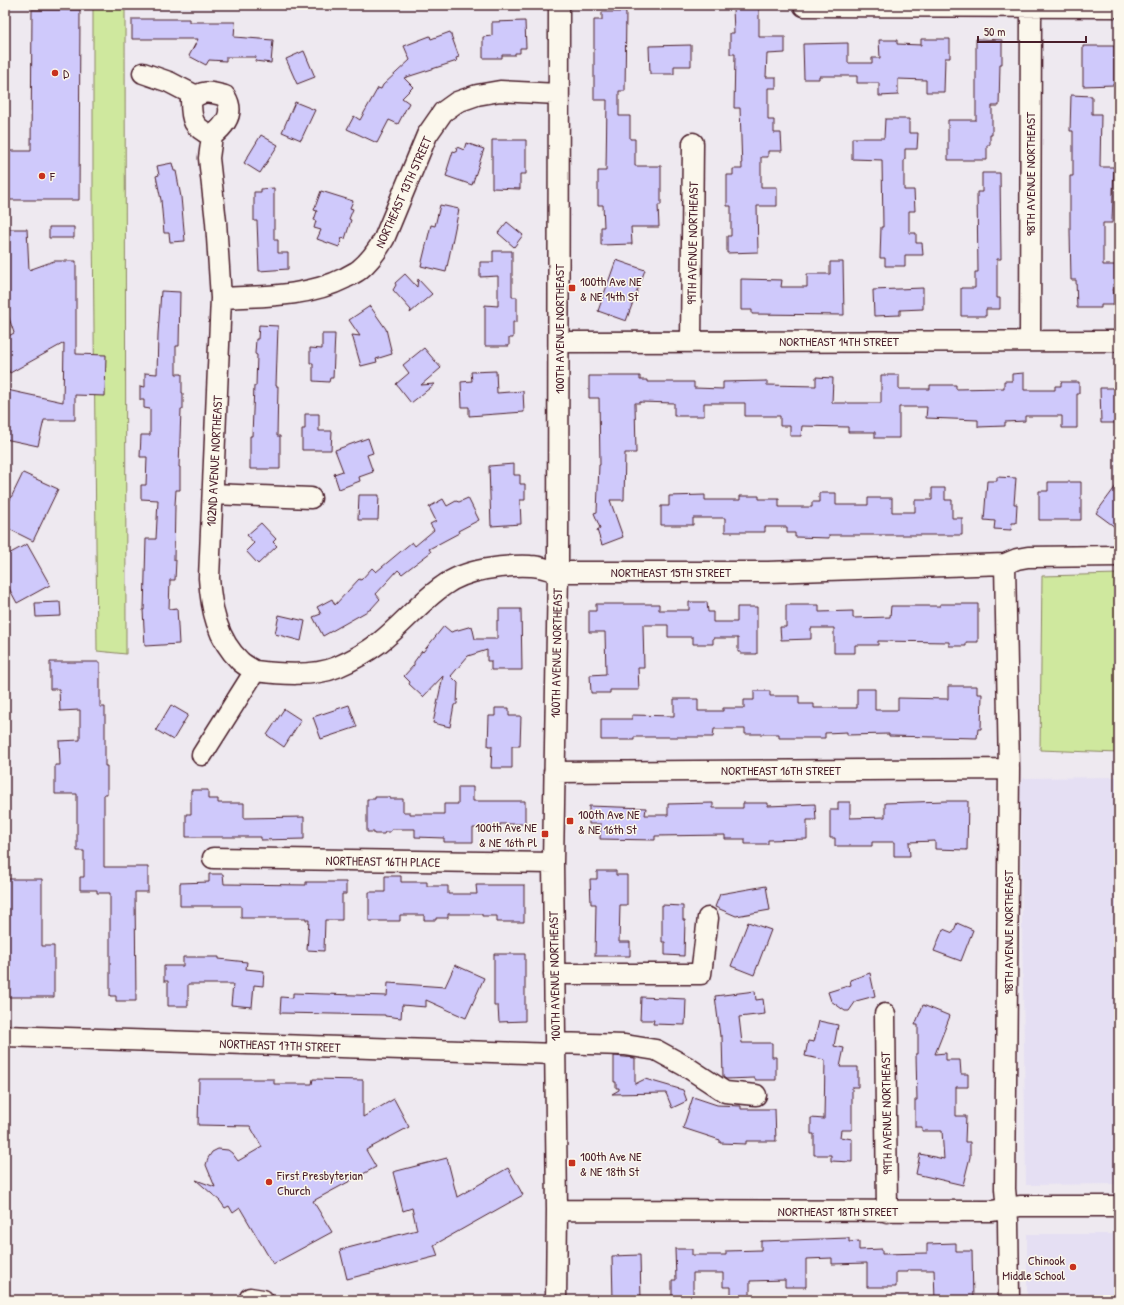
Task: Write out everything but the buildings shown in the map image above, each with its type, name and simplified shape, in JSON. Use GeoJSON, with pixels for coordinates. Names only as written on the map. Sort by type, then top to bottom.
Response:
{"type":"FeatureCollection","features":[{"type":"Feature","properties":{"kind":"street","name":"100TH AVENUE NORTHEAST"},"geometry":{"type":"LineString","coordinates":[[556,1300],[557,1210],[553,863],[558,572],[559,5]]}},
{"type":"Feature","properties":{"kind":"street"},"geometry":{"type":"LineString","coordinates":[[804,6],[1119,8]]}},
{"type":"Feature","properties":{"kind":"street","name":"98TH AVENUE NORTHEAST"},"geometry":{"type":"LineString","coordinates":[[1030,341],[1031,7]]}},
{"type":"Feature","properties":{"kind":"street"},"geometry":{"type":"LineString","coordinates":[[143,73],[169,82],[196,96]]}},
{"type":"Feature","properties":{"kind":"street"},"geometry":{"type":"LineString","coordinates":[[206,91],[225,96],[229,102],[230,112],[221,129],[212,136],[202,131],[195,124],[191,116],[191,100],[206,91]]}},
{"type":"Feature","properties":{"kind":"street","name":"NORTHEAST 13TH STREET"},"geometry":{"type":"LineString","coordinates":[[221,298],[273,296],[311,290],[337,282],[358,271],[375,254],[384,239],[427,135],[443,112],[457,102],[477,95],[500,91],[558,94]]}},
{"type":"Feature","properties":{"kind":"street","name":"102ND AVENUE NORTHEAST"},"geometry":{"type":"LineString","coordinates":[[212,136],[209,158],[216,222],[221,298],[208,578],[210,600],[215,619],[225,644],[240,662],[255,671]]}},
{"type":"Feature","properties":{"kind":"street","name":"99TH AVENUE NORTHEAST"},"geometry":{"type":"LineString","coordinates":[[691,342],[693,144]]}},
{"type":"Feature","properties":{"kind":"street","name":"NORTHEAST 14TH STREET"},"geometry":{"type":"LineString","coordinates":[[559,342],[1119,341]]}},
{"type":"Feature","properties":{"kind":"street"},"geometry":{"type":"LineString","coordinates":[[213,494],[311,498]]}},
{"type":"Feature","properties":{"kind":"street","name":"NORTHEAST 15TH STREET"},"geometry":{"type":"LineString","coordinates":[[255,671],[281,674],[316,672],[336,668],[356,658],[379,643],[444,585],[462,575],[510,566],[533,566],[558,572],[768,572],[1005,564],[1017,559],[1028,557],[1119,556]]}},
{"type":"Feature","properties":{"kind":"street","name":"98TH AVENUE NORTHEAST"},"geometry":{"type":"LineString","coordinates":[[1005,564],[1009,769],[1005,1189],[1007,1208],[1009,1300]]}},
{"type":"Feature","properties":{"kind":"street"},"geometry":{"type":"LineString","coordinates":[[202,755],[255,671]]}},
{"type":"Feature","properties":{"kind":"street","name":"NORTHEAST 16TH STREET"},"geometry":{"type":"LineString","coordinates":[[554,772],[1009,769]]}},
{"type":"Feature","properties":{"kind":"street","name":"NORTHEAST 16TH PLACE"},"geometry":{"type":"LineString","coordinates":[[213,858],[553,863]]}},
{"type":"Feature","properties":{"kind":"street"},"geometry":{"type":"LineString","coordinates":[[554,974],[701,974],[708,918]]}},
{"type":"Feature","properties":{"kind":"street","name":"99TH AVENUE NORTHEAST"},"geometry":{"type":"LineString","coordinates":[[884,1014],[887,1212]]}},
{"type":"Feature","properties":{"kind":"street","name":"NORTHEAST 17TH STREET"},"geometry":{"type":"LineString","coordinates":[[5,1036],[555,1048]]}},
{"type":"Feature","properties":{"kind":"street"},"geometry":{"type":"LineString","coordinates":[[555,1048],[624,1045],[656,1050],[688,1067],[725,1092],[756,1095]]}},
{"type":"Feature","properties":{"kind":"street","name":"NORTHEAST 18TH STREET"},"geometry":{"type":"LineString","coordinates":[[557,1210],[887,1212],[992,1211],[1020,1206],[1119,1206]]}},
{"type":"Feature","properties":{"kind":"shaded area"},"geometry":{"type":"Polygon","coordinates":[[[1119,777],[1119,1184],[1026,1185],[1020,785],[1024,778],[1119,777]]]}},
{"type":"Feature","properties":{"kind":"shaded area","name":"Chinook Middle School"},"geometry":{"type":"Polygon","coordinates":[[[1027,1234],[1119,1234],[1119,1300],[1027,1300],[1027,1234]]]}},
{"type":"Feature","properties":{"kind":"green space"},"geometry":{"type":"Polygon","coordinates":[[[93,5],[125,5],[126,654],[97,651],[93,220],[93,5]]]}},
{"type":"Feature","properties":{"kind":"green space"},"geometry":{"type":"Polygon","coordinates":[[[1119,574],[1119,753],[1040,750],[1042,576],[1119,574]]]}},
{"type":"Feature","properties":{"kind":"place","name":"D"},"geometry":{"type":"Point","coordinates":[55,73]}},
{"type":"Feature","properties":{"kind":"place","name":"F"},"geometry":{"type":"Point","coordinates":[42,176]}},
{"type":"Feature","properties":{"kind":"place","name":"100th Ave NE & NE 14th St"},"geometry":{"type":"Point","coordinates":[572,288]}},
{"type":"Feature","properties":{"kind":"place","name":"100th Ave NE & NE 16th St"},"geometry":{"type":"Point","coordinates":[570,821]}},
{"type":"Feature","properties":{"kind":"place","name":"100th Ave NE & NE 16th Pl"},"geometry":{"type":"Point","coordinates":[545,834]}},
{"type":"Feature","properties":{"kind":"place","name":"100th Ave NE & NE 18th St"},"geometry":{"type":"Point","coordinates":[572,1163]}},
{"type":"Feature","properties":{"kind":"place","name":"First Presbyterian Church"},"geometry":{"type":"Point","coordinates":[269,1182]}},
{"type":"Feature","properties":{"kind":"place","name":"Chinook Middle School"},"geometry":{"type":"Point","coordinates":[1073,1267]}}]}
